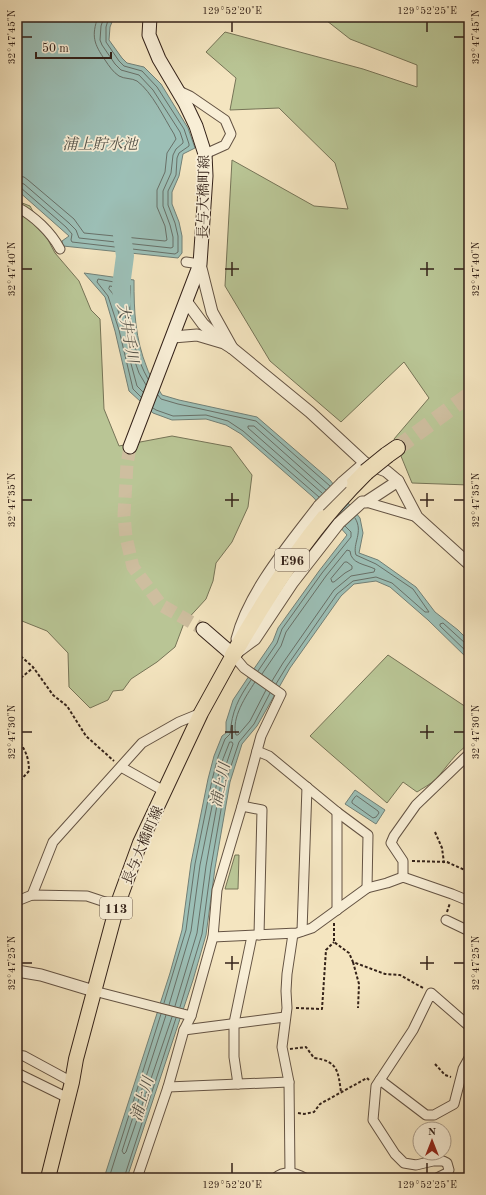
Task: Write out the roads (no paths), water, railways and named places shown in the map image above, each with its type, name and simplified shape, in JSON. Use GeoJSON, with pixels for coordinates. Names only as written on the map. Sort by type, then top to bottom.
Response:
{"type":"FeatureCollection","features":[{"type":"Feature","properties":{"kind":"highway","name":"E96"},"geometry":{"type":"LineString","coordinates":[[233,655],[303,545],[330,514],[354,495],[368,470],[394,454]]}},
{"type":"Feature","properties":{"kind":"main road","name":"長与大橋町線"},"geometry":{"type":"LineString","coordinates":[[130,447],[200,264],[206,176],[205,154],[196,126],[159,59],[149,35],[150,17]]}},
{"type":"Feature","properties":{"kind":"main road"},"geometry":{"type":"LineString","coordinates":[[203,629],[233,655]]}},
{"type":"Feature","properties":{"kind":"main road","name":"長与大橋町線"},"geometry":{"type":"LineString","coordinates":[[48,1178],[72,1082],[76,1059],[117,906],[140,843],[164,791],[202,713],[233,655]]}},
{"type":"Feature","properties":{"kind":"street"},"geometry":{"type":"LineString","coordinates":[[177,90],[190,96],[225,120],[232,134],[225,145],[205,154]]}},
{"type":"Feature","properties":{"kind":"street"},"geometry":{"type":"LineString","coordinates":[[17,207],[30,214],[56,241],[60,249]]}},
{"type":"Feature","properties":{"kind":"street"},"geometry":{"type":"LineString","coordinates":[[186,262],[200,264],[212,312],[228,345]]}},
{"type":"Feature","properties":{"kind":"street"},"geometry":{"type":"LineString","coordinates":[[186,301],[203,324],[310,412],[368,470],[386,471],[398,481],[417,517],[469,564]]}},
{"type":"Feature","properties":{"kind":"street"},"geometry":{"type":"LineString","coordinates":[[173,337],[197,334],[228,345]]}},
{"type":"Feature","properties":{"kind":"street"},"geometry":{"type":"LineString","coordinates":[[354,495],[398,481]]}},
{"type":"Feature","properties":{"kind":"street"},"geometry":{"type":"LineString","coordinates":[[354,495],[417,517]]}},
{"type":"Feature","properties":{"kind":"street"},"geometry":{"type":"LineString","coordinates":[[233,655],[245,615],[270,571],[330,514]]}},
{"type":"Feature","properties":{"kind":"street"},"geometry":{"type":"LineString","coordinates":[[233,655],[255,639],[293,582],[330,514]]}},
{"type":"Feature","properties":{"kind":"street"},"geometry":{"type":"LineString","coordinates":[[137,1178],[168,1087],[184,1030],[191,1016],[213,937],[217,890],[261,736],[282,694],[244,668],[233,655]]}},
{"type":"Feature","properties":{"kind":"street"},"geometry":{"type":"LineString","coordinates":[[32,895],[52,842],[142,743],[179,722],[202,713]]}},
{"type":"Feature","properties":{"kind":"street"},"geometry":{"type":"LineString","coordinates":[[257,751],[269,756],[337,812],[368,835],[367,888]]}},
{"type":"Feature","properties":{"kind":"street"},"geometry":{"type":"LineString","coordinates":[[403,877],[403,861],[391,843],[394,836],[416,805],[469,754]]}},
{"type":"Feature","properties":{"kind":"street"},"geometry":{"type":"LineString","coordinates":[[121,767],[164,791]]}},
{"type":"Feature","properties":{"kind":"street"},"geometry":{"type":"LineString","coordinates":[[302,931],[307,787]]}},
{"type":"Feature","properties":{"kind":"street"},"geometry":{"type":"LineString","coordinates":[[238,1084],[234,1057],[234,1023],[255,935],[262,810],[242,806]]}},
{"type":"Feature","properties":{"kind":"street"},"geometry":{"type":"LineString","coordinates":[[337,812],[337,910]]}},
{"type":"Feature","properties":{"kind":"street"},"geometry":{"type":"LineString","coordinates":[[213,937],[293,934],[312,928],[367,888],[403,877],[469,901]]}},
{"type":"Feature","properties":{"kind":"street"},"geometry":{"type":"LineString","coordinates":[[17,901],[32,895],[87,896],[117,906]]}},
{"type":"Feature","properties":{"kind":"street"},"geometry":{"type":"LineString","coordinates":[[446,920],[469,931]]}},
{"type":"Feature","properties":{"kind":"street"},"geometry":{"type":"LineString","coordinates":[[290,1172],[290,1082],[282,1047],[286,1012],[287,974],[293,934]]}},
{"type":"Feature","properties":{"kind":"street"},"geometry":{"type":"LineString","coordinates":[[17,971],[41,975],[94,991],[191,1016]]}},
{"type":"Feature","properties":{"kind":"street"},"geometry":{"type":"LineString","coordinates":[[437,1178],[447,1173],[449,1170],[447,1163],[443,1161],[432,1161],[410,1165],[404,1163],[372,1120],[378,1083],[412,1030],[431,993],[469,1026]]}},
{"type":"Feature","properties":{"kind":"street"},"geometry":{"type":"LineString","coordinates":[[184,1030],[234,1023],[286,1012]]}},
{"type":"Feature","properties":{"kind":"street"},"geometry":{"type":"LineString","coordinates":[[17,1055],[24,1056],[72,1082]]}},
{"type":"Feature","properties":{"kind":"street"},"geometry":{"type":"LineString","coordinates":[[378,1083],[426,1115],[434,1115],[454,1104],[459,1081],[469,1058]]}},
{"type":"Feature","properties":{"kind":"street"},"geometry":{"type":"LineString","coordinates":[[17,1073],[68,1098]]}},
{"type":"Feature","properties":{"kind":"street"},"geometry":{"type":"LineString","coordinates":[[168,1087],[290,1082]]}},
{"type":"Feature","properties":{"kind":"street"},"geometry":{"type":"LineString","coordinates":[[275,1178],[280,1174],[290,1172],[305,1178]]}},
{"type":"Feature","properties":{"kind":"water","name":"浦上貯水池"},"geometry":{"type":"Polygon","coordinates":[[[17,17],[114,17],[110,27],[109,40],[127,63],[144,67],[161,84],[188,128],[195,148],[183,154],[179,176],[172,192],[172,204],[179,222],[182,236],[182,253],[178,258],[63,246],[62,241],[69,236],[17,190],[17,17]]]}},
{"type":"Feature","properties":{"kind":"water","name":"浦上川"},"geometry":{"type":"Polygon","coordinates":[[[84,273],[134,280],[135,314],[140,346],[148,371],[162,395],[257,417],[330,480],[360,518],[363,533],[359,553],[378,560],[416,587],[435,612],[458,630],[469,641],[469,660],[428,620],[390,587],[376,581],[354,584],[341,596],[290,668],[257,726],[242,744],[230,782],[215,868],[206,935],[193,980],[127,1178],[104,1178],[170,973],[182,930],[191,863],[208,779],[214,756],[222,736],[226,733],[226,722],[233,700],[273,641],[278,628],[347,535],[313,497],[241,434],[226,425],[206,419],[172,420],[153,413],[129,391],[115,331],[105,297],[84,273]]]}},
{"type":"Feature","properties":{"kind":"water"},"geometry":{"type":"Polygon","coordinates":[[[355,790],[385,810],[376,824],[345,804],[355,790]]]}},
{"type":"Feature","properties":{"kind":"waterway","name":"大井手川"},"geometry":{"type":"LineString","coordinates":[[121,228],[125,256],[121,286],[122,302]]}},
{"type":"Feature","properties":{"kind":"tunnel"},"geometry":{"type":"LineString","coordinates":[[397,448],[469,395]]}},
{"type":"Feature","properties":{"kind":"tunnel"},"geometry":{"type":"LineString","coordinates":[[130,447],[127,464],[124,515],[126,537],[133,567],[161,605],[203,629]]}}]}
